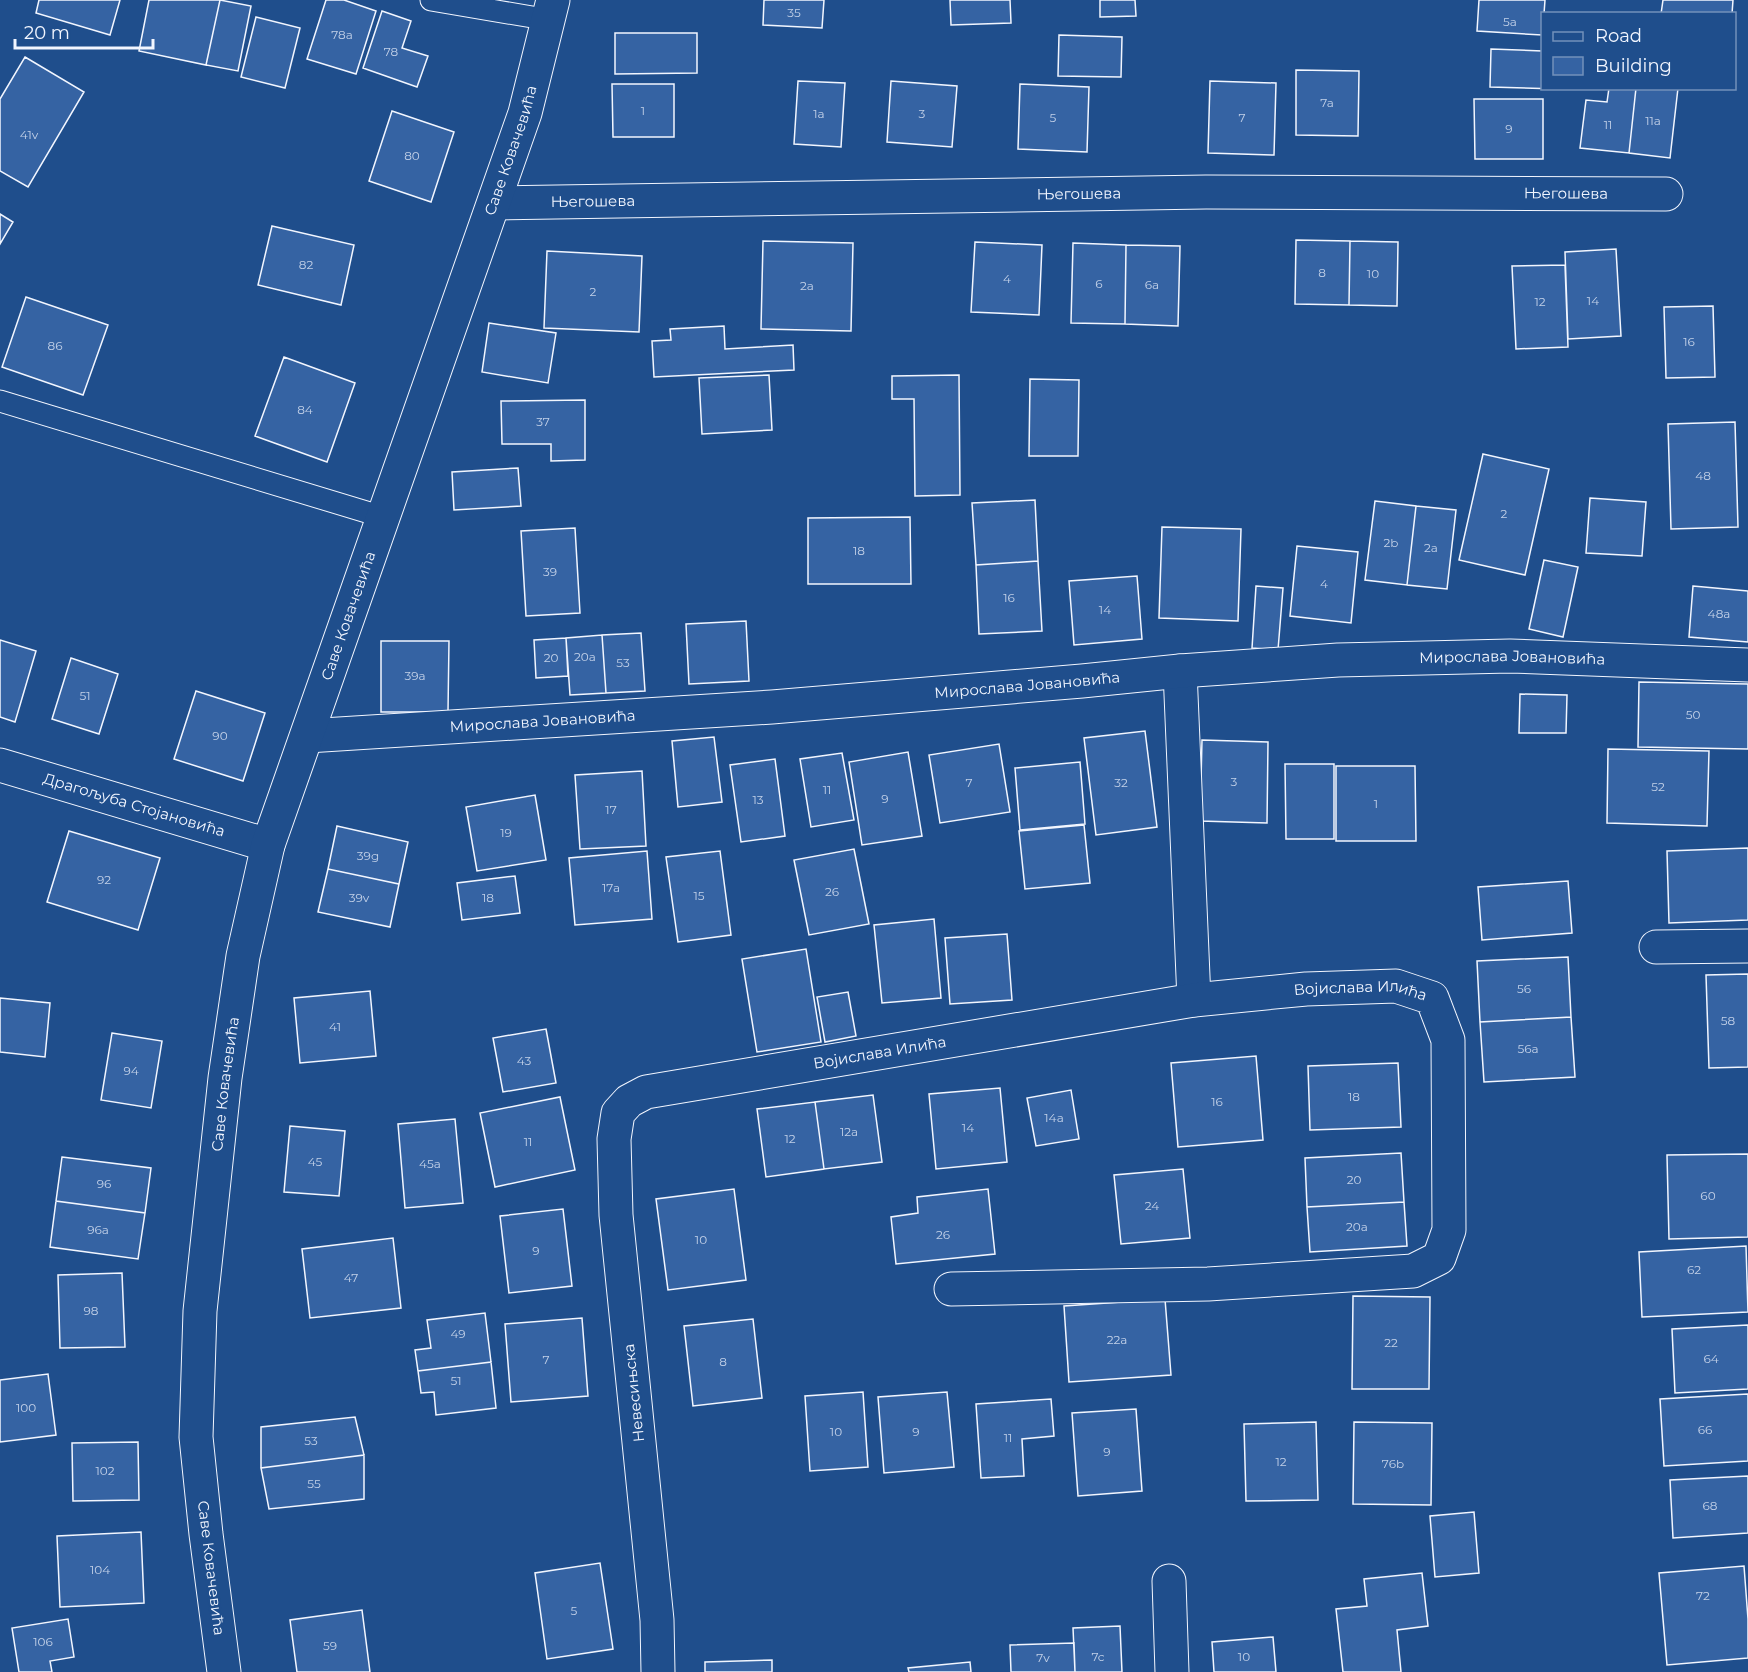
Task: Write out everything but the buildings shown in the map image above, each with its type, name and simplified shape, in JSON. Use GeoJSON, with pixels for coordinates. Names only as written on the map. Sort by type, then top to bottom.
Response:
{"type":"FeatureCollection","features":[{"type":"Feature","properties":{"kind":"street","name":"Саве Ковачевића"},"geometry":{"type":"LineString","coordinates":[[224,1672],[196,1437],[200,1311],[225,1078],[243,956],[268,845],[525,112],[551,10]]}},
{"type":"Feature","properties":{"kind":"street","name":"Његошева"},"geometry":{"type":"LineString","coordinates":[[494,203],[1206,192],[1666,194]]}},
{"type":"Feature","properties":{"kind":"street","name":"Мирослава Јовановића"},"geometry":{"type":"LineString","coordinates":[[307,736],[772,707],[1180,671],[1338,660],[1510,656],[1748,665]]}},
{"type":"Feature","properties":{"kind":"street"},"geometry":{"type":"LineString","coordinates":[[1180,671],[1194,1000]]}},
{"type":"Feature","properties":{"kind":"street","name":"Драгољуба Стојановића"},"geometry":{"type":"LineString","coordinates":[[0,765],[268,845]]}},
{"type":"Feature","properties":{"kind":"street"},"geometry":{"type":"LineString","coordinates":[[1656,947],[1748,946]]}},
{"type":"Feature","properties":{"kind":"street","name":"Војислава Илића"},"geometry":{"type":"LineString","coordinates":[[618,1113],[629,1101],[646,1092],[1194,1000],[1306,989],[1396,986],[1432,998],[1448,1040],[1449,1230],[1439,1258],[1413,1271],[1367,1274],[1208,1284],[951,1289]]}},
{"type":"Feature","properties":{"kind":"street","name":"Невесињска"},"geometry":{"type":"LineString","coordinates":[[618,1113],[614,1139],[616,1215],[657,1620],[658,1672]]}},
{"type":"Feature","properties":{"kind":"street"},"geometry":{"type":"LineString","coordinates":[[1169,1581],[1172,1672]]}},
{"type":"Feature","properties":{"kind":"lane","name":"Саве Ковачевића"},"geometry":{"type":"LineString","coordinates":[[431,0],[551,10]]}},
{"type":"Feature","properties":{"kind":"lane"},"geometry":{"type":"LineString","coordinates":[[0,401],[383,517]]}}]}
